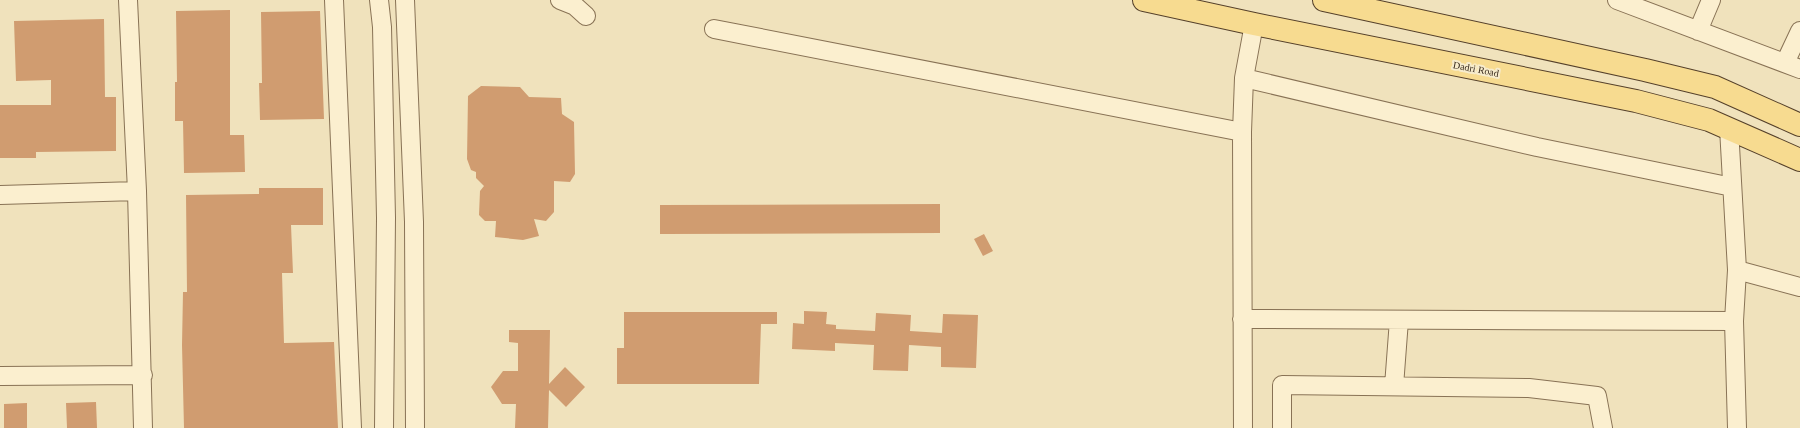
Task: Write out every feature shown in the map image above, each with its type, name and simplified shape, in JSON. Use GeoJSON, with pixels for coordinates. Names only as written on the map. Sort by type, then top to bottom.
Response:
{"type":"FeatureCollection","features":[{"type":"Feature","properties":{"kind":"main road","name":"Dadri Road"},"geometry":{"type":"LineString","coordinates":[[1144,0],[1254,24],[1636,101],[1709,120],[1800,160]]}},
{"type":"Feature","properties":{"kind":"main road"},"geometry":{"type":"LineString","coordinates":[[1324,0],[1645,70],[1715,87],[1800,125]]}},
{"type":"Feature","properties":{"kind":"street"},"geometry":{"type":"LineString","coordinates":[[128,0],[137,191],[143,375],[143,428]]}},
{"type":"Feature","properties":{"kind":"street"},"geometry":{"type":"LineString","coordinates":[[334,0],[352,428]]}},
{"type":"Feature","properties":{"kind":"street"},"geometry":{"type":"LineString","coordinates":[[379,0],[386,218],[384,428]]}},
{"type":"Feature","properties":{"kind":"street"},"geometry":{"type":"LineString","coordinates":[[405,0],[414,222],[414,428]]}},
{"type":"Feature","properties":{"kind":"street"},"geometry":{"type":"LineString","coordinates":[[560,0],[575,6],[586,16]]}},
{"type":"Feature","properties":{"kind":"street"},"geometry":{"type":"LineString","coordinates":[[1618,0],[1792,66],[1800,31]]}},
{"type":"Feature","properties":{"kind":"street"},"geometry":{"type":"LineString","coordinates":[[1698,31],[1711,0]]}},
{"type":"Feature","properties":{"kind":"street"},"geometry":{"type":"LineString","coordinates":[[1243,428],[1242,132],[1244,78],[1254,24]]}},
{"type":"Feature","properties":{"kind":"street"},"geometry":{"type":"LineString","coordinates":[[714,29],[1242,132]]}},
{"type":"Feature","properties":{"kind":"street"},"geometry":{"type":"LineString","coordinates":[[382,63],[407,62]]}},
{"type":"Feature","properties":{"kind":"street"},"geometry":{"type":"LineString","coordinates":[[1244,78],[1537,147],[1732,187]]}},
{"type":"Feature","properties":{"kind":"street"},"geometry":{"type":"LineString","coordinates":[[1729,128],[1737,270],[1734,321],[1737,428]]}},
{"type":"Feature","properties":{"kind":"street"},"geometry":{"type":"LineString","coordinates":[[0,195],[137,191]]}},
{"type":"Feature","properties":{"kind":"street"},"geometry":{"type":"LineString","coordinates":[[1737,270],[1800,287]]}},
{"type":"Feature","properties":{"kind":"street"},"geometry":{"type":"LineString","coordinates":[[1242,320],[1734,321]]}},
{"type":"Feature","properties":{"kind":"street"},"geometry":{"type":"LineString","coordinates":[[1394,386],[1399,320]]}},
{"type":"Feature","properties":{"kind":"street"},"geometry":{"type":"LineString","coordinates":[[0,376],[143,375]]}},
{"type":"Feature","properties":{"kind":"street"},"geometry":{"type":"LineString","coordinates":[[1282,428],[1282,385],[1529,388],[1597,396],[1603,428]]}},
{"type":"Feature","properties":{"kind":"building"},"geometry":{"type":"Polygon","coordinates":[[[230,10],[230,135],[244,135],[245,172],[184,173],[183,121],[175,121],[175,82],[177,82],[176,11],[230,10]]]}},
{"type":"Feature","properties":{"kind":"building"},"geometry":{"type":"Polygon","coordinates":[[[320,11],[324,119],[260,120],[259,83],[262,83],[261,12],[320,11]]]}},
{"type":"Feature","properties":{"kind":"building"},"geometry":{"type":"Polygon","coordinates":[[[104,19],[105,97],[116,97],[116,151],[36,152],[36,158],[0,158],[0,105],[51,105],[51,80],[16,81],[14,21],[104,19]]]}},
{"type":"Feature","properties":{"kind":"building"},"geometry":{"type":"Polygon","coordinates":[[[481,86],[520,87],[529,97],[561,98],[562,114],[574,122],[575,174],[570,182],[554,181],[554,212],[546,221],[534,219],[539,236],[523,240],[495,237],[496,221],[485,221],[479,215],[480,191],[484,186],[476,178],[476,172],[471,170],[467,159],[468,96],[481,86]]]}},
{"type":"Feature","properties":{"kind":"building"},"geometry":{"type":"Polygon","coordinates":[[[259,188],[323,188],[323,225],[291,225],[293,273],[282,273],[284,343],[334,342],[338,428],[184,428],[182,345],[183,292],[187,292],[186,195],[259,194],[259,188]]]}},
{"type":"Feature","properties":{"kind":"building"},"geometry":{"type":"Polygon","coordinates":[[[940,204],[940,233],[660,234],[660,205],[940,204]]]}},
{"type":"Feature","properties":{"kind":"building"},"geometry":{"type":"Polygon","coordinates":[[[984,234],[993,251],[983,256],[974,239],[984,234]]]}},
{"type":"Feature","properties":{"kind":"building"},"geometry":{"type":"Polygon","coordinates":[[[804,311],[827,312],[826,324],[836,325],[836,329],[875,331],[876,313],[911,315],[910,331],[942,333],[943,314],[978,315],[976,368],[941,367],[941,347],[909,345],[908,371],[873,370],[874,345],[835,343],[835,351],[792,349],[793,323],[804,324],[804,311]]]}},
{"type":"Feature","properties":{"kind":"building"},"geometry":{"type":"Polygon","coordinates":[[[624,312],[777,312],[777,324],[761,324],[759,384],[617,384],[617,348],[624,348],[624,312]]]}},
{"type":"Feature","properties":{"kind":"building"},"geometry":{"type":"Polygon","coordinates":[[[509,330],[550,330],[549,384],[565,367],[585,387],[566,407],[549,390],[548,428],[515,428],[516,404],[502,404],[491,387],[503,371],[518,371],[518,343],[509,342],[509,330]]]}},
{"type":"Feature","properties":{"kind":"building"},"geometry":{"type":"Polygon","coordinates":[[[96,402],[97,428],[67,428],[66,403],[96,402]]]}},
{"type":"Feature","properties":{"kind":"building"},"geometry":{"type":"Polygon","coordinates":[[[27,403],[27,428],[4,428],[4,404],[27,403]]]}}]}
